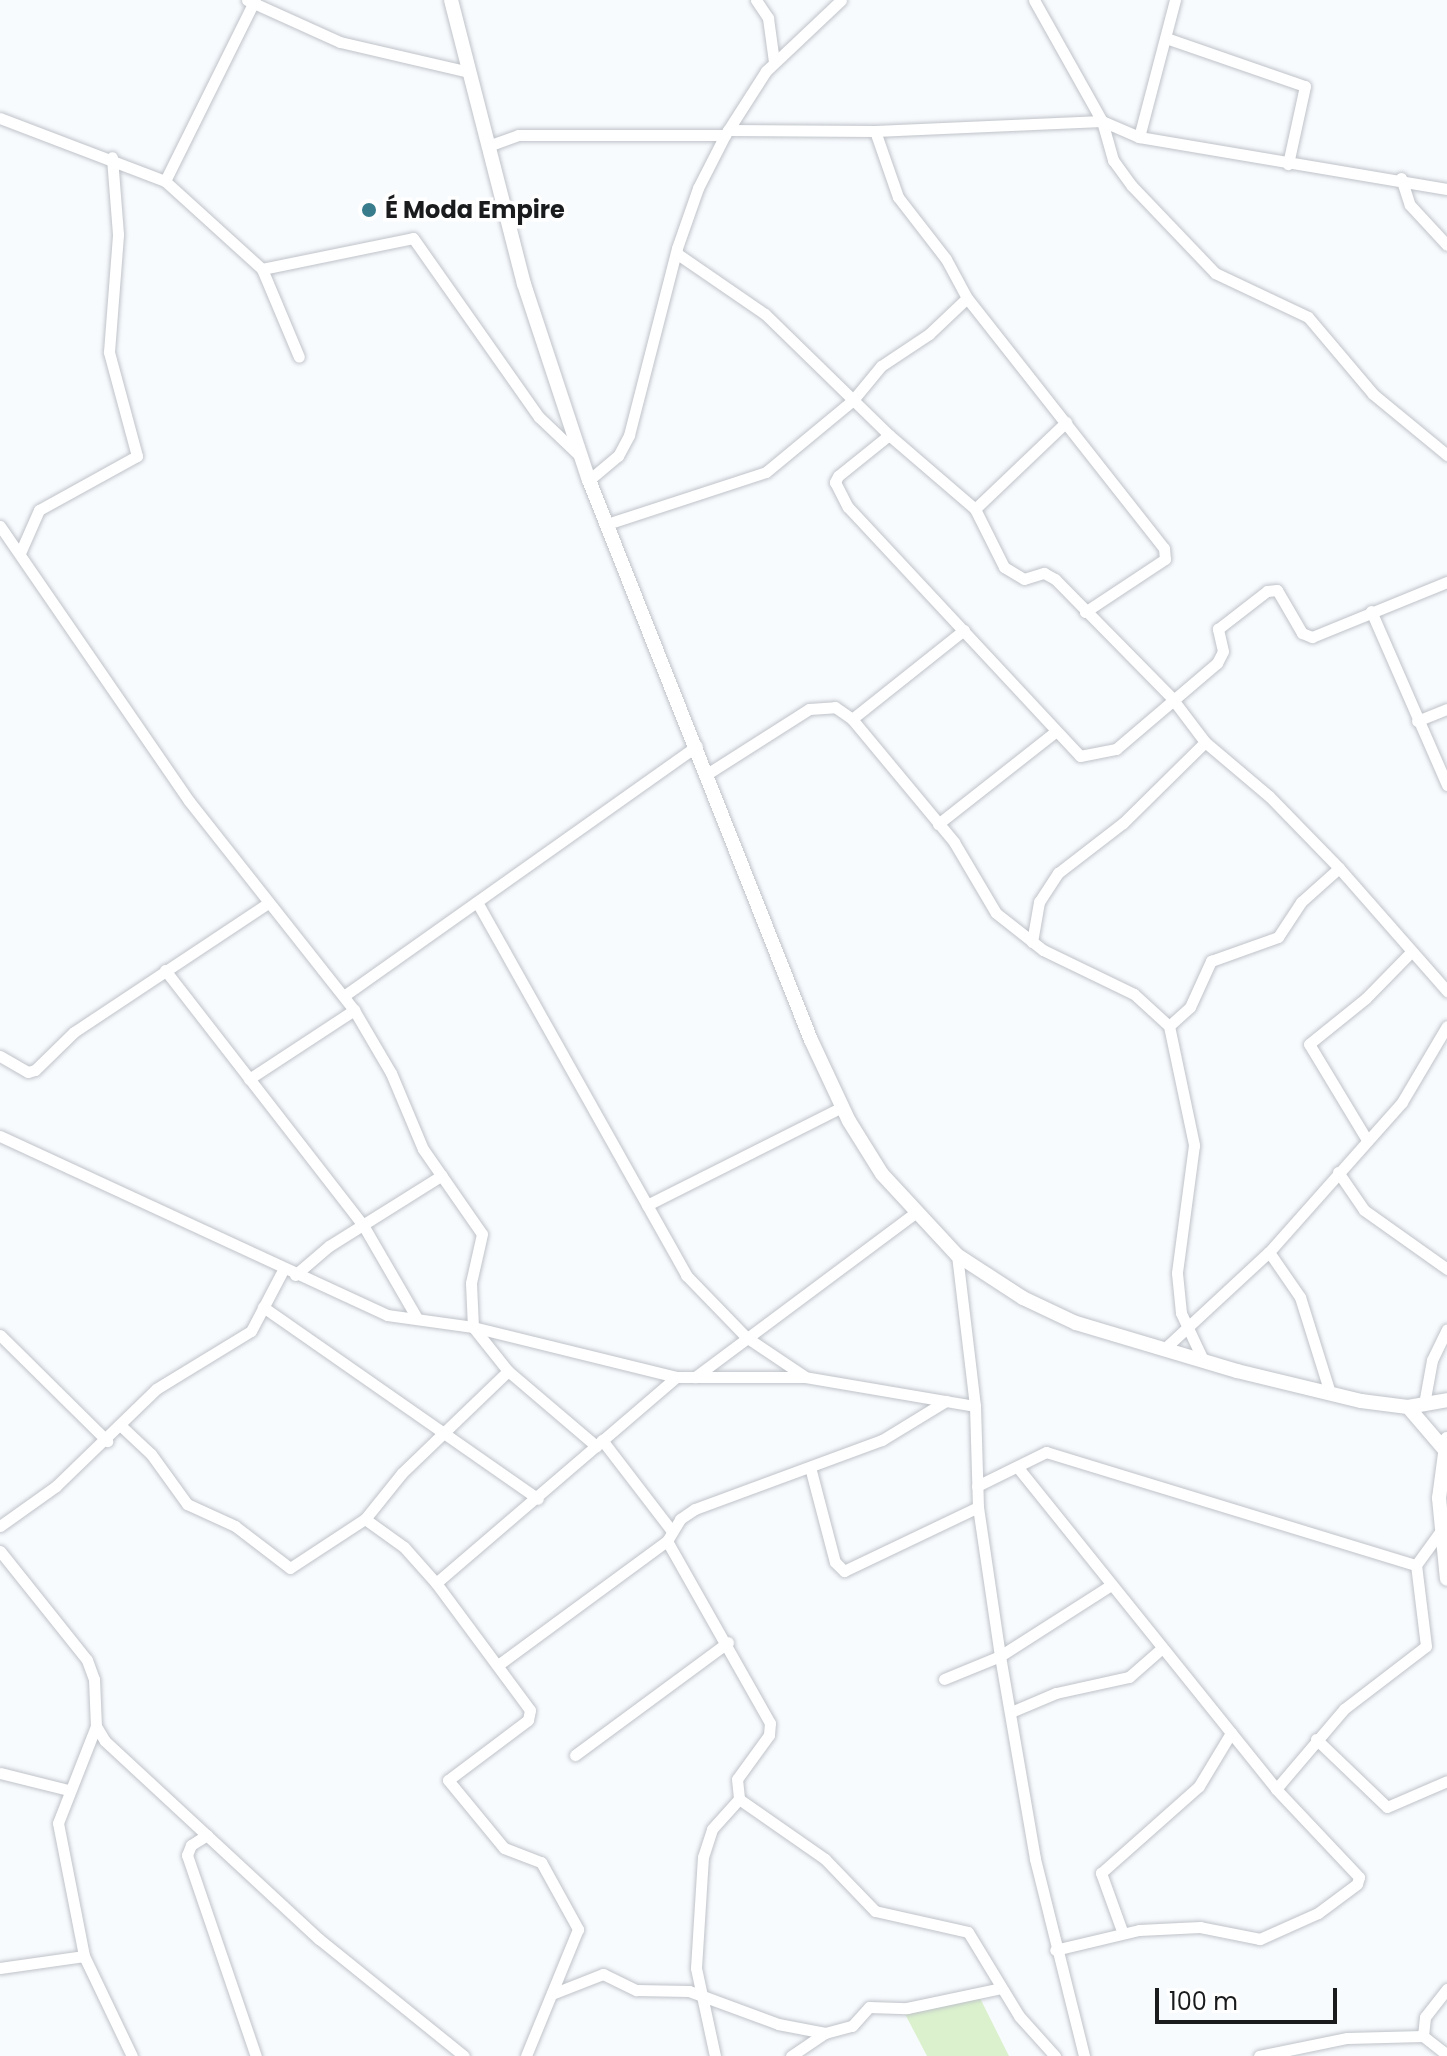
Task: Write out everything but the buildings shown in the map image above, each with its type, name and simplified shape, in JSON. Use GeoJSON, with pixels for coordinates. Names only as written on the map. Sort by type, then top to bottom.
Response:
{"type":"FeatureCollection","features":[{"type":"Feature","properties":{"kind":"street"},"geometry":{"type":"LineString","coordinates":[[451,0],[524,284],[589,480],[842,1107],[882,1174],[957,1255],[1051,1312],[1204,1362],[1330,1393],[1408,1407],[1447,1400]]}},
{"type":"Feature","properties":{"kind":"street"},"geometry":{"type":"LineString","coordinates":[[757,0],[768,18],[774,62]]}},
{"type":"Feature","properties":{"kind":"street"},"geometry":{"type":"LineString","coordinates":[[589,480],[618,456],[629,435],[698,188],[727,132],[774,62],[841,0]]}},
{"type":"Feature","properties":{"kind":"street"},"geometry":{"type":"LineString","coordinates":[[1034,0],[1102,121],[1122,173],[1215,273],[1308,317],[1373,394],[1447,455]]}},
{"type":"Feature","properties":{"kind":"street"},"geometry":{"type":"LineString","coordinates":[[1139,137],[1175,0]]}},
{"type":"Feature","properties":{"kind":"street"},"geometry":{"type":"LineString","coordinates":[[165,181],[252,1],[359,48],[469,72]]}},
{"type":"Feature","properties":{"kind":"street"},"geometry":{"type":"LineString","coordinates":[[1166,38],[1305,86],[1288,164]]}},
{"type":"Feature","properties":{"kind":"street"},"geometry":{"type":"LineString","coordinates":[[0,118],[112,157],[165,181],[262,269],[299,357]]}},
{"type":"Feature","properties":{"kind":"street"},"geometry":{"type":"LineString","coordinates":[[488,146],[518,135],[875,131],[1102,121],[1139,137],[1288,164],[1401,178],[1447,189]]}},
{"type":"Feature","properties":{"kind":"street"},"geometry":{"type":"LineString","coordinates":[[875,131],[898,197],[946,259],[967,298],[1117,483],[1167,554],[1085,612]]}},
{"type":"Feature","properties":{"kind":"street"},"geometry":{"type":"LineString","coordinates":[[20,553],[39,510],[137,456],[109,352],[118,234],[112,157]]}},
{"type":"Feature","properties":{"kind":"street"},"geometry":{"type":"LineString","coordinates":[[1401,178],[1410,205],[1447,245]]}},
{"type":"Feature","properties":{"kind":"street"},"geometry":{"type":"LineString","coordinates":[[262,269],[413,238],[539,417],[582,458]]}},
{"type":"Feature","properties":{"kind":"street"},"geometry":{"type":"LineString","coordinates":[[679,255],[765,314],[889,435],[975,509],[1004,567],[1024,579],[1049,575],[1171,697],[1205,742],[1269,796],[1339,868],[1410,953],[1447,991]]}},
{"type":"Feature","properties":{"kind":"street"},"geometry":{"type":"LineString","coordinates":[[607,524],[675,498],[752,479],[853,400],[881,366],[967,298]]}},
{"type":"Feature","properties":{"kind":"street"},"geometry":{"type":"LineString","coordinates":[[975,509],[1066,422]]}},
{"type":"Feature","properties":{"kind":"street"},"geometry":{"type":"LineString","coordinates":[[889,435],[838,476],[838,491],[919,586],[964,630],[1080,756],[1106,754],[1171,697],[1222,658],[1218,629],[1267,591],[1277,590],[1306,637],[1447,582]]}},
{"type":"Feature","properties":{"kind":"street"},"geometry":{"type":"LineString","coordinates":[[0,526],[189,801],[345,995],[391,1073],[423,1149],[482,1234],[471,1283],[473,1327],[508,1371],[599,1443],[669,1535],[770,1723],[769,1735],[737,1779],[739,1799],[712,1829],[703,1857],[695,1949],[701,1996],[715,2056]]}},
{"type":"Feature","properties":{"kind":"street"},"geometry":{"type":"LineString","coordinates":[[1371,611],[1447,785]]}},
{"type":"Feature","properties":{"kind":"street"},"geometry":{"type":"LineString","coordinates":[[852,719],[964,630]]}},
{"type":"Feature","properties":{"kind":"street"},"geometry":{"type":"LineString","coordinates":[[707,774],[809,709],[835,707],[852,719],[954,842],[996,913],[1032,942],[1134,994],[1169,1026],[1194,1145],[1177,1273],[1181,1313],[1192,1328],[1204,1362]]}},
{"type":"Feature","properties":{"kind":"street"},"geometry":{"type":"LineString","coordinates":[[1417,721],[1447,709]]}},
{"type":"Feature","properties":{"kind":"street"},"geometry":{"type":"LineString","coordinates":[[938,824],[1055,732]]}},
{"type":"Feature","properties":{"kind":"street"},"geometry":{"type":"LineString","coordinates":[[1032,942],[1039,902],[1058,873],[1123,823],[1205,742]]}},
{"type":"Feature","properties":{"kind":"street"},"geometry":{"type":"LineString","coordinates":[[345,995],[697,746]]}},
{"type":"Feature","properties":{"kind":"street"},"geometry":{"type":"LineString","coordinates":[[1169,1026],[1190,1007],[1211,961],[1278,937],[1301,902],[1339,868]]}},
{"type":"Feature","properties":{"kind":"street"},"geometry":{"type":"LineString","coordinates":[[477,902],[686,1275],[746,1337],[805,1377]]}},
{"type":"Feature","properties":{"kind":"street"},"geometry":{"type":"LineString","coordinates":[[0,1056],[28,1072],[35,1070],[74,1032],[268,903]]}},
{"type":"Feature","properties":{"kind":"street"},"geometry":{"type":"LineString","coordinates":[[1367,1140],[1309,1044],[1366,998],[1410,953]]}},
{"type":"Feature","properties":{"kind":"street"},"geometry":{"type":"LineString","coordinates":[[165,970],[363,1225],[417,1318]]}},
{"type":"Feature","properties":{"kind":"street"},"geometry":{"type":"LineString","coordinates":[[249,1079],[354,1010]]}},
{"type":"Feature","properties":{"kind":"street"},"geometry":{"type":"LineString","coordinates":[[1163,1350],[1192,1328],[1269,1252],[1402,1102],[1447,1026]]}},
{"type":"Feature","properties":{"kind":"street"},"geometry":{"type":"LineString","coordinates":[[647,1205],[842,1107]]}},
{"type":"Feature","properties":{"kind":"street"},"geometry":{"type":"LineString","coordinates":[[0,1136],[363,1307],[473,1327],[676,1377],[805,1377],[975,1406]]}},
{"type":"Feature","properties":{"kind":"street"},"geometry":{"type":"LineString","coordinates":[[1338,1172],[1364,1210],[1447,1269]]}},
{"type":"Feature","properties":{"kind":"street"},"geometry":{"type":"LineString","coordinates":[[295,1275],[363,1225],[442,1175]]}},
{"type":"Feature","properties":{"kind":"street"},"geometry":{"type":"LineString","coordinates":[[695,1377],[916,1212]]}},
{"type":"Feature","properties":{"kind":"street"},"geometry":{"type":"LineString","coordinates":[[1269,1252],[1300,1297],[1330,1393]]}},
{"type":"Feature","properties":{"kind":"street"},"geometry":{"type":"LineString","coordinates":[[957,1255],[975,1406],[978,1507],[1000,1656],[1055,1950],[1084,2056]]}},
{"type":"Feature","properties":{"kind":"street"},"geometry":{"type":"LineString","coordinates":[[0,1526],[40,1500],[107,1441],[156,1389],[251,1331],[283,1270]]}},
{"type":"Feature","properties":{"kind":"street"},"geometry":{"type":"LineString","coordinates":[[263,1307],[448,1431],[538,1499]]}},
{"type":"Feature","properties":{"kind":"street"},"geometry":{"type":"LineString","coordinates":[[1424,1404],[1432,1360],[1447,1329]]}},
{"type":"Feature","properties":{"kind":"street"},"geometry":{"type":"LineString","coordinates":[[0,1335],[107,1441]]}},
{"type":"Feature","properties":{"kind":"street"},"geometry":{"type":"LineString","coordinates":[[120,1425],[151,1454],[187,1504],[235,1526],[283,1566],[296,1566],[365,1519],[402,1473],[508,1371]]}},
{"type":"Feature","properties":{"kind":"street"},"geometry":{"type":"LineString","coordinates":[[436,1583],[538,1499],[676,1377]]}},
{"type":"Feature","properties":{"kind":"street"},"geometry":{"type":"LineString","coordinates":[[498,1665],[669,1535],[695,1509],[882,1440],[946,1401]]}},
{"type":"Feature","properties":{"kind":"street"},"geometry":{"type":"LineString","coordinates":[[1408,1407],[1445,1444],[1440,1532],[1447,1579]]}},
{"type":"Feature","properties":{"kind":"street"},"geometry":{"type":"LineString","coordinates":[[977,1486],[1019,1469],[1046,1452],[1416,1565]]}},
{"type":"Feature","properties":{"kind":"street"},"geometry":{"type":"LineString","coordinates":[[810,1467],[835,1562],[844,1571],[978,1507]]}},
{"type":"Feature","properties":{"kind":"street"},"geometry":{"type":"LineString","coordinates":[[1019,1469],[1276,1789],[1356,1871],[1357,1884],[1318,1913],[1260,1939],[1200,1927],[1122,1931],[1055,1950]]}},
{"type":"Feature","properties":{"kind":"street"},"geometry":{"type":"LineString","coordinates":[[365,1519],[404,1547],[436,1583],[498,1665],[531,1715],[448,1780],[504,1848],[541,1862],[575,1920],[576,1936],[526,2056]]}},
{"type":"Feature","properties":{"kind":"street"},"geometry":{"type":"LineString","coordinates":[[1276,1789],[1344,1709],[1426,1646],[1416,1565],[1440,1532]]}},
{"type":"Feature","properties":{"kind":"street"},"geometry":{"type":"LineString","coordinates":[[0,1551],[87,1660],[94,1679],[96,1726],[68,1790],[58,1823],[84,1956],[132,2056]]}},
{"type":"Feature","properties":{"kind":"street"},"geometry":{"type":"LineString","coordinates":[[944,1679],[1000,1656],[1111,1585]]}},
{"type":"Feature","properties":{"kind":"street"},"geometry":{"type":"LineString","coordinates":[[575,1755],[728,1642]]}},
{"type":"Feature","properties":{"kind":"street"},"geometry":{"type":"LineString","coordinates":[[1011,1712],[1056,1693],[1129,1677],[1161,1649]]}},
{"type":"Feature","properties":{"kind":"street"},"geometry":{"type":"LineString","coordinates":[[96,1726],[319,1939],[464,2056]]}},
{"type":"Feature","properties":{"kind":"street"},"geometry":{"type":"LineString","coordinates":[[1122,1931],[1101,1873],[1199,1786],[1231,1733]]}},
{"type":"Feature","properties":{"kind":"street"},"geometry":{"type":"LineString","coordinates":[[1316,1739],[1387,1807],[1447,1781]]}},
{"type":"Feature","properties":{"kind":"street"},"geometry":{"type":"LineString","coordinates":[[0,1773],[68,1790]]}},
{"type":"Feature","properties":{"kind":"street"},"geometry":{"type":"LineString","coordinates":[[739,1799],[825,1859],[875,1911],[962,1927],[1001,1988],[1055,2056]]}},
{"type":"Feature","properties":{"kind":"street"},"geometry":{"type":"LineString","coordinates":[[207,1835],[191,1845],[187,1855],[256,2056]]}},
{"type":"Feature","properties":{"kind":"street"},"geometry":{"type":"LineString","coordinates":[[0,1968],[84,1956]]}},
{"type":"Feature","properties":{"kind":"street"},"geometry":{"type":"LineString","coordinates":[[552,1994],[603,1974],[636,1990],[689,1991],[778,2024],[825,2033]]}},
{"type":"Feature","properties":{"kind":"street"},"geometry":{"type":"LineString","coordinates":[[791,2056],[825,2033],[852,2026],[869,2007],[907,2008],[1001,1988]]}},
{"type":"Feature","properties":{"kind":"street"},"geometry":{"type":"LineString","coordinates":[[1423,2036],[1425,2017],[1447,1989]]}},
{"type":"Feature","properties":{"kind":"street"},"geometry":{"type":"LineString","coordinates":[[1259,2056],[1347,2038],[1423,2036],[1447,2055]]}},
{"type":"Feature","properties":{"kind":"green space"},"geometry":{"type":"Polygon","coordinates":[[[977,1992],[1009,2056],[927,2056],[905,2014],[977,1992]]]}},
{"type":"Feature","properties":{"kind":"place","name":"É Moda Empire"},"geometry":{"type":"Point","coordinates":[369,210]}}]}
